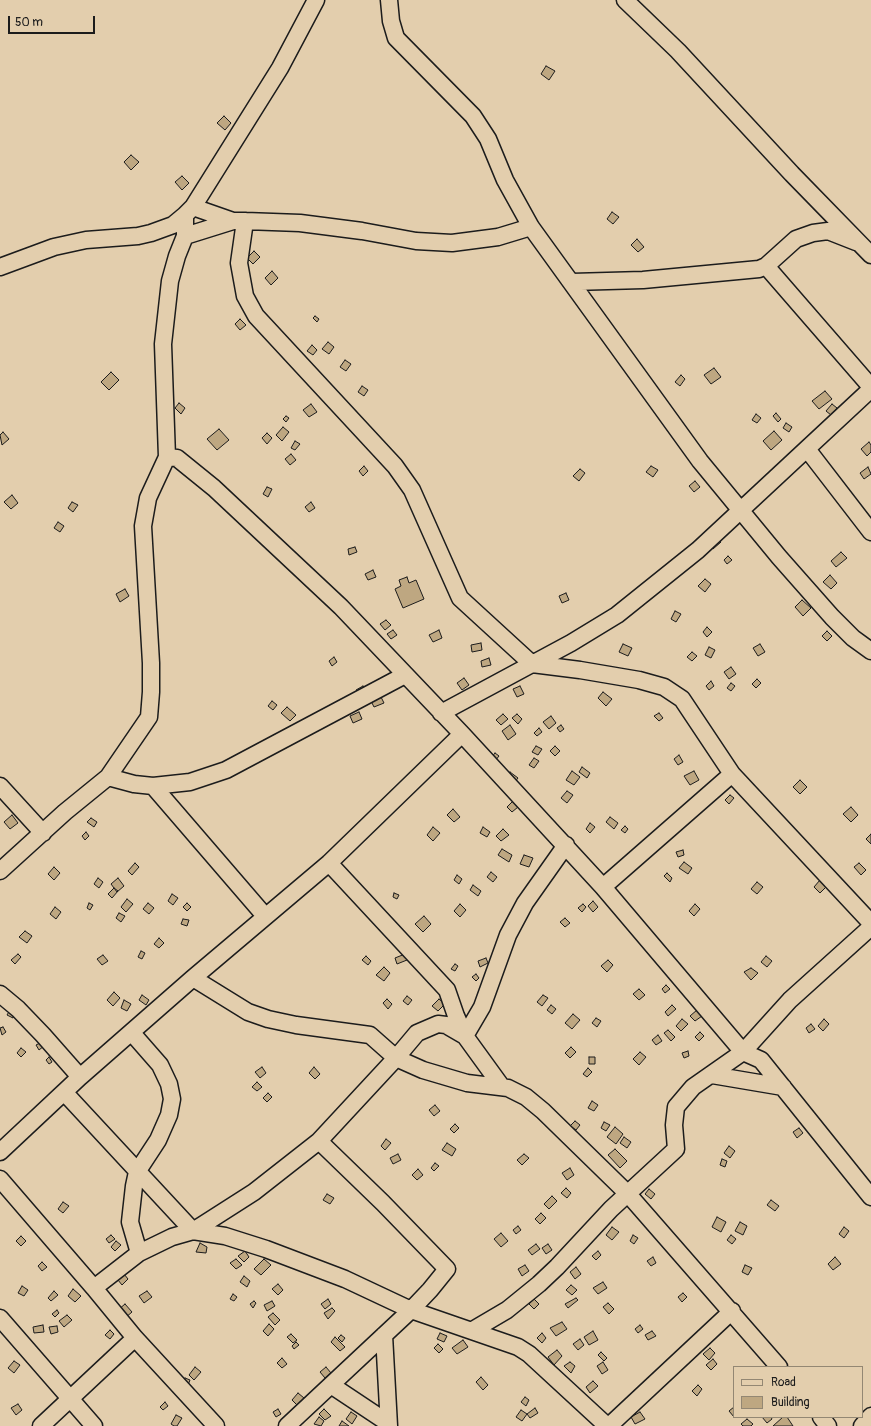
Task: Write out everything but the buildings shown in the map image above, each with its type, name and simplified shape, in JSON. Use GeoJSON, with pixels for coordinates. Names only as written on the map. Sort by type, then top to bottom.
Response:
{"type":"FeatureCollection","features":[{"type":"Feature","properties":{"kind":"street"},"geometry":{"type":"LineString","coordinates":[[0,267],[54,247],[86,240],[138,236],[173,225],[189,211],[280,68],[316,0]]}},
{"type":"Feature","properties":{"kind":"street"},"geometry":{"type":"LineString","coordinates":[[389,0],[391,21],[396,38],[473,116],[488,139],[505,180],[531,227],[700,461],[740,511],[832,617],[853,638],[871,651]]}},
{"type":"Feature","properties":{"kind":"street"},"geometry":{"type":"LineString","coordinates":[[625,0],[678,51],[792,174],[868,248]]}},
{"type":"Feature","properties":{"kind":"street"},"geometry":{"type":"LineString","coordinates":[[189,211],[239,221],[300,223],[362,231],[416,241],[452,243],[498,237],[531,227]]}},
{"type":"Feature","properties":{"kind":"street"},"geometry":{"type":"LineString","coordinates":[[0,871],[65,812],[108,777],[146,723],[150,709],[151,662],[143,526],[148,498],[167,457],[164,344],[170,281],[175,261],[185,236],[189,211]]}},
{"type":"Feature","properties":{"kind":"street"},"geometry":{"type":"LineString","coordinates":[[185,236],[239,221]]}},
{"type":"Feature","properties":{"kind":"street"},"geometry":{"type":"LineString","coordinates":[[239,221],[239,263],[245,296],[256,316],[395,466],[412,490],[460,598],[532,664],[639,680],[664,687],[682,699],[732,774],[871,923]]}},
{"type":"Feature","properties":{"kind":"street"},"geometry":{"type":"LineString","coordinates":[[572,282],[687,276],[759,269],[766,266],[796,239],[813,233],[828,231],[868,248]]}},
{"type":"Feature","properties":{"kind":"street"},"geometry":{"type":"LineString","coordinates":[[441,713],[571,643],[617,615],[698,550],[871,388],[766,266]]}},
{"type":"Feature","properties":{"kind":"street"},"geometry":{"type":"LineString","coordinates":[[807,449],[871,532]]}},
{"type":"Feature","properties":{"kind":"street"},"geometry":{"type":"LineString","coordinates":[[167,457],[177,458],[214,488],[341,607],[462,734],[566,845],[604,888],[743,1052],[761,1060],[871,1197]]}},
{"type":"Feature","properties":{"kind":"street"},"geometry":{"type":"LineString","coordinates":[[108,777],[134,784],[153,786],[190,782],[226,770],[405,675]]}},
{"type":"Feature","properties":{"kind":"street"},"geometry":{"type":"LineString","coordinates":[[0,1152],[80,1077],[265,916],[329,863],[462,734]]}},
{"type":"Feature","properties":{"kind":"street"},"geometry":{"type":"LineString","coordinates":[[604,888],[732,774]]}},
{"type":"Feature","properties":{"kind":"street"},"geometry":{"type":"LineString","coordinates":[[0,786],[43,833]]}},
{"type":"Feature","properties":{"kind":"street"},"geometry":{"type":"LineString","coordinates":[[153,786],[265,916]]}},
{"type":"Feature","properties":{"kind":"street"},"geometry":{"type":"LineString","coordinates":[[465,1036],[482,1007],[495,968],[516,920],[525,903],[566,845]]}},
{"type":"Feature","properties":{"kind":"street"},"geometry":{"type":"LineString","coordinates":[[329,863],[447,990],[465,1036],[502,1087]]}},
{"type":"Feature","properties":{"kind":"street"},"geometry":{"type":"LineString","coordinates":[[473,1330],[507,1310],[539,1284],[557,1267],[600,1220],[676,1149],[674,1125],[676,1107],[693,1087],[743,1052],[790,1000],[871,927]]}},
{"type":"Feature","properties":{"kind":"street"},"geometry":{"type":"LineString","coordinates":[[193,978],[248,1012],[268,1020],[370,1035],[396,1058],[423,1070],[467,1083],[508,1088],[526,1097],[543,1111],[628,1194],[732,1311],[778,1366]]}},
{"type":"Feature","properties":{"kind":"street"},"geometry":{"type":"LineString","coordinates":[[0,994],[18,1009],[80,1077]]}},
{"type":"Feature","properties":{"kind":"street"},"geometry":{"type":"LineString","coordinates":[[94,1288],[139,1253],[172,1237],[192,1231],[254,1192],[318,1141],[417,1034],[432,1026],[446,1025],[465,1036]]}},
{"type":"Feature","properties":{"kind":"street"},"geometry":{"type":"LineString","coordinates":[[132,1033],[160,1065],[169,1084],[172,1099],[169,1115],[158,1140],[137,1172],[131,1205],[130,1222],[139,1253]]}},
{"type":"Feature","properties":{"kind":"street"},"geometry":{"type":"LineString","coordinates":[[712,1075],[783,1087]]}},
{"type":"Feature","properties":{"kind":"street"},"geometry":{"type":"LineString","coordinates":[[64,1092],[192,1231],[225,1236],[266,1249],[346,1279],[412,1310],[473,1330],[518,1347],[529,1354],[608,1426],[732,1311]]}},
{"type":"Feature","properties":{"kind":"street"},"geometry":{"type":"LineString","coordinates":[[287,1426],[412,1310],[447,1269],[383,1203],[318,1141]]}},
{"type":"Feature","properties":{"kind":"street"},"geometry":{"type":"LineString","coordinates":[[3,1188],[94,1288],[135,1338],[216,1426]]}},
{"type":"Feature","properties":{"kind":"street"},"geometry":{"type":"LineString","coordinates":[[0,1318],[94,1426]]}},
{"type":"Feature","properties":{"kind":"street"},"geometry":{"type":"LineString","coordinates":[[384,1335],[389,1424]]}},
{"type":"Feature","properties":{"kind":"street"},"geometry":{"type":"LineString","coordinates":[[41,1426],[135,1338]]}},
{"type":"Feature","properties":{"kind":"street"},"geometry":{"type":"LineString","coordinates":[[331,1385],[389,1424]]}},
{"type":"Feature","properties":{"kind":"street"},"geometry":{"type":"LineString","coordinates":[[862,1426],[871,1416]]}},
{"type":"Feature","properties":{"kind":"street"},"geometry":{"type":"LineString","coordinates":[[822,1418],[828,1426]]}}]}
